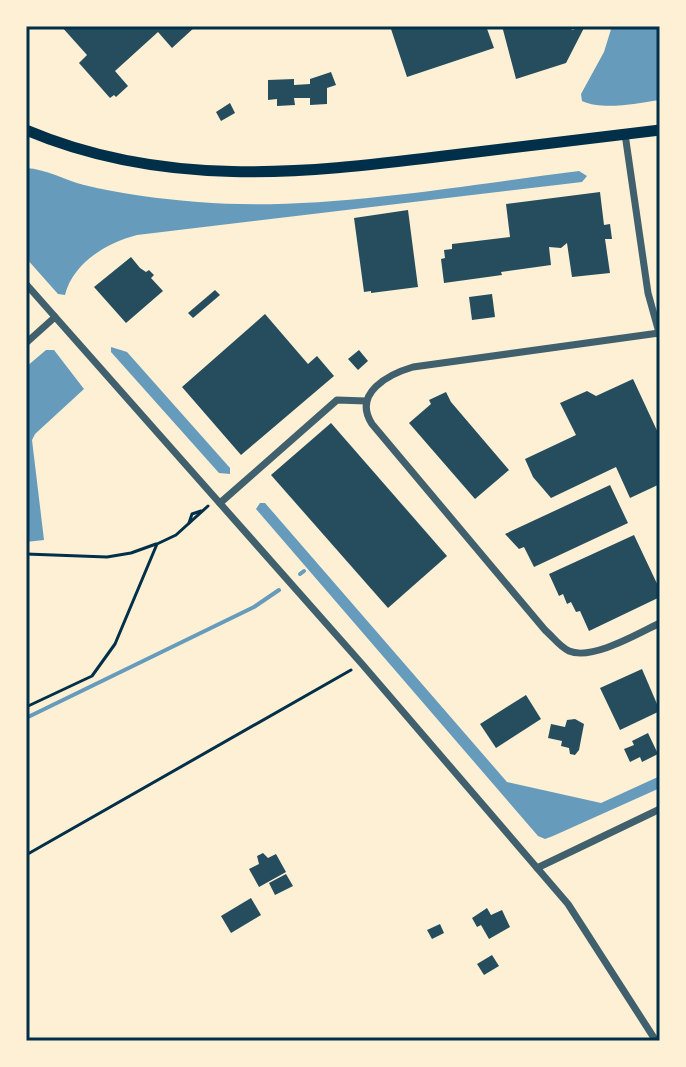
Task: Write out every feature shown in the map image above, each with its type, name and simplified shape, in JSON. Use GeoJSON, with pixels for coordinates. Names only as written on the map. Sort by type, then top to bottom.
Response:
{"type":"FeatureCollection","features":[{"type":"Feature","properties":{"kind":"main road"},"geometry":{"type":"LineString","coordinates":[[26,130],[102,156],[156,167],[261,173],[333,170],[660,130]]}},
{"type":"Feature","properties":{"kind":"street"},"geometry":{"type":"LineString","coordinates":[[625,134],[648,293],[659,335],[413,367],[381,380],[366,401],[366,411],[372,424],[565,650],[578,654],[605,648],[660,623]]}},
{"type":"Feature","properties":{"kind":"street"},"geometry":{"type":"LineString","coordinates":[[26,284],[362,664],[568,904],[656,1041]]}},
{"type":"Feature","properties":{"kind":"street"},"geometry":{"type":"LineString","coordinates":[[26,343],[55,317]]}},
{"type":"Feature","properties":{"kind":"street"},"geometry":{"type":"LineString","coordinates":[[220,503],[337,400],[366,401]]}},
{"type":"Feature","properties":{"kind":"street"},"geometry":{"type":"LineString","coordinates":[[537,868],[660,809]]}},
{"type":"Feature","properties":{"kind":"path"},"geometry":{"type":"LineString","coordinates":[[26,554],[107,557],[131,553],[176,535],[209,505],[220,503]]}},
{"type":"Feature","properties":{"kind":"path"},"geometry":{"type":"LineString","coordinates":[[26,707],[92,676],[115,644],[157,544]]}},
{"type":"Feature","properties":{"kind":"path"},"geometry":{"type":"LineString","coordinates":[[26,855],[362,664]]}},
{"type":"Feature","properties":{"kind":"water"},"geometry":{"type":"Polygon","coordinates":[[[612,26],[660,26],[660,100],[610,106],[582,101],[581,94],[604,52],[612,26]]]}},
{"type":"Feature","properties":{"kind":"water"},"geometry":{"type":"Polygon","coordinates":[[[26,168],[126,194],[244,204],[339,201],[579,171],[587,176],[582,182],[137,235],[114,243],[92,256],[75,273],[65,295],[58,294],[26,258],[26,168]]]}},
{"type":"Feature","properties":{"kind":"water"},"geometry":{"type":"Polygon","coordinates":[[[111,347],[127,352],[230,468],[230,474],[219,473],[111,352],[111,347]]]}},
{"type":"Feature","properties":{"kind":"water"},"geometry":{"type":"Polygon","coordinates":[[[46,350],[54,350],[84,389],[32,440],[44,540],[26,542],[26,367],[46,350]]]}},
{"type":"Feature","properties":{"kind":"water"},"geometry":{"type":"Polygon","coordinates":[[[260,503],[265,503],[507,782],[601,803],[660,776],[660,788],[553,836],[545,839],[538,836],[256,509],[260,503]]]}},
{"type":"Feature","properties":{"kind":"building"},"geometry":{"type":"Polygon","coordinates":[[[61,26],[196,26],[172,48],[158,32],[115,71],[128,86],[116,97],[110,98],[79,63],[87,55],[61,26]]]}},
{"type":"Feature","properties":{"kind":"building"},"geometry":{"type":"Polygon","coordinates":[[[390,26],[486,26],[494,48],[407,77],[390,26]]]}},
{"type":"Feature","properties":{"kind":"building"},"geometry":{"type":"Polygon","coordinates":[[[502,26],[570,26],[572,30],[585,26],[566,63],[516,79],[502,26]]]}},
{"type":"Feature","properties":{"kind":"building"},"geometry":{"type":"Polygon","coordinates":[[[331,72],[336,85],[327,88],[327,104],[310,105],[310,98],[294,98],[295,105],[277,106],[277,99],[268,100],[268,80],[294,79],[294,85],[310,84],[310,79],[331,72]]]}},
{"type":"Feature","properties":{"kind":"building"},"geometry":{"type":"Polygon","coordinates":[[[230,103],[235,113],[221,121],[216,112],[230,103]]]}},
{"type":"Feature","properties":{"kind":"building"},"geometry":{"type":"Polygon","coordinates":[[[600,192],[604,225],[610,224],[612,239],[605,239],[610,273],[572,277],[567,243],[561,248],[549,247],[551,265],[444,283],[441,259],[445,258],[444,250],[452,249],[452,244],[510,237],[506,204],[600,192]]]}},
{"type":"Feature","properties":{"kind":"building"},"geometry":{"type":"Polygon","coordinates":[[[408,210],[418,287],[364,292],[354,218],[408,210]]]}},
{"type":"Feature","properties":{"kind":"building"},"geometry":{"type":"Polygon","coordinates":[[[131,257],[140,268],[154,275],[151,278],[163,291],[126,323],[94,287],[131,257]]]}},
{"type":"Feature","properties":{"kind":"building"},"geometry":{"type":"Polygon","coordinates":[[[215,290],[220,295],[193,318],[188,313],[215,290]]]}},
{"type":"Feature","properties":{"kind":"building"},"geometry":{"type":"Polygon","coordinates":[[[492,294],[495,317],[472,320],[469,297],[492,294]]]}},
{"type":"Feature","properties":{"kind":"building"},"geometry":{"type":"Polygon","coordinates":[[[265,314],[308,364],[317,356],[334,376],[241,455],[182,387],[265,314]]]}},
{"type":"Feature","properties":{"kind":"building"},"geometry":{"type":"Polygon","coordinates":[[[359,350],[368,361],[358,370],[348,359],[359,350]]]}},
{"type":"Feature","properties":{"kind":"building"},"geometry":{"type":"Polygon","coordinates":[[[633,379],[660,437],[660,484],[630,498],[616,467],[551,498],[533,477],[525,459],[576,435],[560,403],[587,391],[596,396],[633,379]]]}},
{"type":"Feature","properties":{"kind":"building"},"geometry":{"type":"Polygon","coordinates":[[[446,392],[509,470],[475,499],[409,423],[431,404],[429,400],[446,392]]]}},
{"type":"Feature","properties":{"kind":"building"},"geometry":{"type":"Polygon","coordinates":[[[331,423],[447,556],[388,608],[271,475],[331,423]]]}},
{"type":"Feature","properties":{"kind":"building"},"geometry":{"type":"Polygon","coordinates":[[[610,485],[628,523],[534,567],[524,547],[519,549],[505,534],[610,485]]]}},
{"type":"Feature","properties":{"kind":"building"},"geometry":{"type":"Polygon","coordinates":[[[634,535],[660,590],[660,597],[589,631],[580,611],[576,612],[571,602],[567,604],[563,594],[559,596],[549,574],[634,535]]]}},
{"type":"Feature","properties":{"kind":"building"},"geometry":{"type":"Polygon","coordinates":[[[642,669],[660,711],[620,730],[600,688],[642,669]]]}},
{"type":"Feature","properties":{"kind":"building"},"geometry":{"type":"Polygon","coordinates":[[[526,695],[541,719],[496,748],[480,724],[526,695]]]}},
{"type":"Feature","properties":{"kind":"building"},"geometry":{"type":"Polygon","coordinates":[[[575,719],[584,724],[579,750],[575,755],[570,754],[569,748],[561,746],[562,741],[548,738],[551,724],[565,727],[567,720],[575,719]]]}},
{"type":"Feature","properties":{"kind":"building"},"geometry":{"type":"Polygon","coordinates":[[[648,733],[658,754],[642,762],[640,757],[630,762],[624,749],[648,733]]]}},
{"type":"Feature","properties":{"kind":"building"},"geometry":{"type":"Polygon","coordinates":[[[263,853],[268,858],[276,854],[286,872],[259,887],[249,869],[259,864],[257,856],[263,853]]]}},
{"type":"Feature","properties":{"kind":"building"},"geometry":{"type":"Polygon","coordinates":[[[286,874],[293,886],[275,895],[269,883],[286,874]]]}},
{"type":"Feature","properties":{"kind":"building"},"geometry":{"type":"Polygon","coordinates":[[[251,898],[261,915],[231,933],[221,916],[251,898]]]}},
{"type":"Feature","properties":{"kind":"building"},"geometry":{"type":"Polygon","coordinates":[[[487,908],[491,915],[502,910],[510,927],[489,939],[481,925],[477,927],[472,918],[487,908]]]}},
{"type":"Feature","properties":{"kind":"building"},"geometry":{"type":"Polygon","coordinates":[[[440,924],[444,933],[432,939],[427,930],[440,924]]]}},
{"type":"Feature","properties":{"kind":"building"},"geometry":{"type":"Polygon","coordinates":[[[492,955],[499,966],[484,975],[477,964],[492,955]]]}},
{"type":"Feature","properties":{"kind":"waterway"},"geometry":{"type":"LineString","coordinates":[[300,574],[304,571]]}},
{"type":"Feature","properties":{"kind":"waterway"},"geometry":{"type":"LineString","coordinates":[[26,718],[254,607],[279,590]]}}]}
